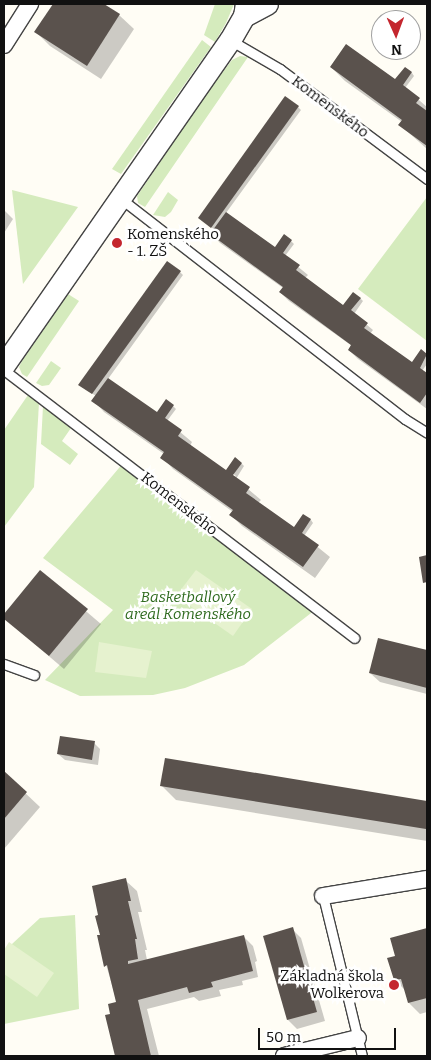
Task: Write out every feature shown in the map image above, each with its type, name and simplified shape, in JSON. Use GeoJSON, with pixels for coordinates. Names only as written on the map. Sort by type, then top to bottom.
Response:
{"type":"FeatureCollection","features":[{"type":"Feature","properties":{"kind":"street"},"geometry":{"type":"LineString","coordinates":[[4,45],[30,4]]}},
{"type":"Feature","properties":{"kind":"street"},"geometry":{"type":"LineString","coordinates":[[4,365],[230,40],[245,10],[267,4]]}},
{"type":"Feature","properties":{"kind":"street"},"geometry":{"type":"LineString","coordinates":[[323,896],[427,879]]}},
{"type":"Feature","properties":{"kind":"street"},"geometry":{"type":"LineString","coordinates":[[284,1056],[358,1038]]}},
{"type":"Feature","properties":{"kind":"lane","name":"Komenského"},"geometry":{"type":"LineString","coordinates":[[230,40],[280,70],[427,179]]}},
{"type":"Feature","properties":{"kind":"lane"},"geometry":{"type":"LineString","coordinates":[[119,197],[405,419],[427,433]]}},
{"type":"Feature","properties":{"kind":"lane","name":"Komenského"},"geometry":{"type":"LineString","coordinates":[[4,370],[354,638]]}},
{"type":"Feature","properties":{"kind":"lane"},"geometry":{"type":"LineString","coordinates":[[4,664],[34,675]]}},
{"type":"Feature","properties":{"kind":"lane"},"geometry":{"type":"LineString","coordinates":[[323,896],[362,1056]]}},
{"type":"Feature","properties":{"kind":"green space"},"geometry":{"type":"Polygon","coordinates":[[[215,4],[234,4],[215,42],[204,35],[215,4]]]}},
{"type":"Feature","properties":{"kind":"green space"},"geometry":{"type":"Polygon","coordinates":[[[202,40],[211,47],[121,174],[112,169],[202,40]]]}},
{"type":"Feature","properties":{"kind":"green space"},"geometry":{"type":"Polygon","coordinates":[[[240,56],[248,57],[145,207],[138,203],[137,196],[208,91],[232,60],[240,56]]]}},
{"type":"Feature","properties":{"kind":"green space"},"geometry":{"type":"Polygon","coordinates":[[[12,190],[78,207],[23,284],[12,190]]]}},
{"type":"Feature","properties":{"kind":"green space"},"geometry":{"type":"Polygon","coordinates":[[[168,192],[178,200],[171,212],[165,217],[153,215],[168,192]]]}},
{"type":"Feature","properties":{"kind":"green space"},"geometry":{"type":"Polygon","coordinates":[[[427,197],[427,341],[358,289],[427,197]]]}},
{"type":"Feature","properties":{"kind":"green space"},"geometry":{"type":"Polygon","coordinates":[[[68,294],[79,301],[27,377],[22,374],[19,367],[68,294]]]}},
{"type":"Feature","properties":{"kind":"green space"},"geometry":{"type":"Polygon","coordinates":[[[51,361],[61,368],[49,385],[42,386],[36,383],[51,361]]]}},
{"type":"Feature","properties":{"kind":"green space"},"geometry":{"type":"Polygon","coordinates":[[[28,395],[39,403],[34,487],[4,527],[4,430],[28,395]]]}},
{"type":"Feature","properties":{"kind":"green space"},"geometry":{"type":"Polygon","coordinates":[[[43,406],[71,428],[62,441],[78,454],[70,465],[41,444],[43,406]]]}},
{"type":"Feature","properties":{"kind":"green space","name":"Basketballový areál Komenského"},"geometry":{"type":"Polygon","coordinates":[[[124,462],[315,610],[244,665],[185,688],[153,695],[80,696],[45,680],[113,610],[43,558],[124,462]]]}},
{"type":"Feature","properties":{"kind":"green space"},"geometry":{"type":"Polygon","coordinates":[[[196,570],[252,609],[233,636],[176,596],[196,570]]]}},
{"type":"Feature","properties":{"kind":"green space"},"geometry":{"type":"Polygon","coordinates":[[[99,642],[152,651],[146,678],[95,672],[99,642]]]}},
{"type":"Feature","properties":{"kind":"green space"},"geometry":{"type":"Polygon","coordinates":[[[75,915],[79,1009],[4,1024],[4,959],[12,944],[40,918],[75,915]]]}},
{"type":"Feature","properties":{"kind":"green space"},"geometry":{"type":"Polygon","coordinates":[[[9,942],[54,973],[37,997],[4,974],[4,950],[9,942]]]}},
{"type":"Feature","properties":{"kind":"building"},"geometry":{"type":"Polygon","coordinates":[[[53,4],[104,4],[120,14],[87,66],[34,32],[53,4]]]}},
{"type":"Feature","properties":{"kind":"building"},"geometry":{"type":"Polygon","coordinates":[[[346,44],[395,79],[405,67],[412,72],[403,85],[420,98],[416,103],[427,111],[427,146],[398,125],[402,120],[330,67],[346,44]]]}},
{"type":"Feature","properties":{"kind":"building"},"geometry":{"type":"Polygon","coordinates":[[[285,96],[299,106],[211,228],[198,218],[285,96]]]}},
{"type":"Feature","properties":{"kind":"building"},"geometry":{"type":"Polygon","coordinates":[[[226,212],[275,247],[284,234],[292,240],[283,253],[300,265],[296,270],[343,305],[353,292],[361,298],[351,310],[368,323],[364,328],[412,362],[421,349],[427,354],[420,368],[427,373],[427,393],[420,403],[348,350],[351,345],[279,292],[283,287],[210,234],[226,212]]]}},
{"type":"Feature","properties":{"kind":"building"},"geometry":{"type":"Polygon","coordinates":[[[167,261],[181,271],[92,394],[78,385],[167,261]]]}},
{"type":"Feature","properties":{"kind":"building"},"geometry":{"type":"Polygon","coordinates":[[[108,378],[157,412],[166,399],[174,405],[165,418],[182,430],[178,436],[226,470],[235,457],[242,463],[233,475],[250,487],[246,493],[294,527],[303,514],[311,519],[302,533],[319,545],[303,567],[229,515],[233,510],[160,458],[164,452],[91,401],[108,378]]]}},
{"type":"Feature","properties":{"kind":"building"},"geometry":{"type":"Polygon","coordinates":[[[427,555],[427,582],[423,583],[419,557],[427,555]]]}},
{"type":"Feature","properties":{"kind":"building"},"geometry":{"type":"Polygon","coordinates":[[[40,570],[88,609],[49,656],[4,619],[4,614],[40,570]]]}},
{"type":"Feature","properties":{"kind":"building"},"geometry":{"type":"Polygon","coordinates":[[[378,638],[427,650],[427,688],[369,673],[378,638]]]}},
{"type":"Feature","properties":{"kind":"building"},"geometry":{"type":"Polygon","coordinates":[[[60,736],[95,741],[92,760],[57,754],[60,736]]]}},
{"type":"Feature","properties":{"kind":"building"},"geometry":{"type":"Polygon","coordinates":[[[165,758],[427,801],[426,829],[160,786],[165,758]]]}},
{"type":"Feature","properties":{"kind":"building"},"geometry":{"type":"Polygon","coordinates":[[[4,771],[27,792],[4,819],[4,771]]]}},
{"type":"Feature","properties":{"kind":"building"},"geometry":{"type":"Polygon","coordinates":[[[126,878],[131,901],[128,901],[137,939],[135,939],[138,959],[128,961],[128,964],[244,935],[253,971],[211,982],[213,987],[189,993],[187,987],[138,1000],[151,1056],[115,1056],[105,1015],[110,1014],[108,1004],[116,1002],[107,965],[104,967],[97,935],[100,935],[95,916],[98,915],[92,886],[126,878]]]}},
{"type":"Feature","properties":{"kind":"building"},"geometry":{"type":"Polygon","coordinates":[[[293,927],[317,1012],[287,1020],[263,936],[293,927]]]}},
{"type":"Feature","properties":{"kind":"building"},"geometry":{"type":"Polygon","coordinates":[[[427,928],[427,998],[408,1003],[401,979],[394,980],[387,958],[395,956],[390,938],[427,928]]]}},
{"type":"Feature","properties":{"kind":"place","name":"Komenského - 1. ZŠ"},"geometry":{"type":"Point","coordinates":[117,243]}},
{"type":"Feature","properties":{"kind":"place","name":"Základná škola Wolkerova"},"geometry":{"type":"Point","coordinates":[394,985]}}]}
